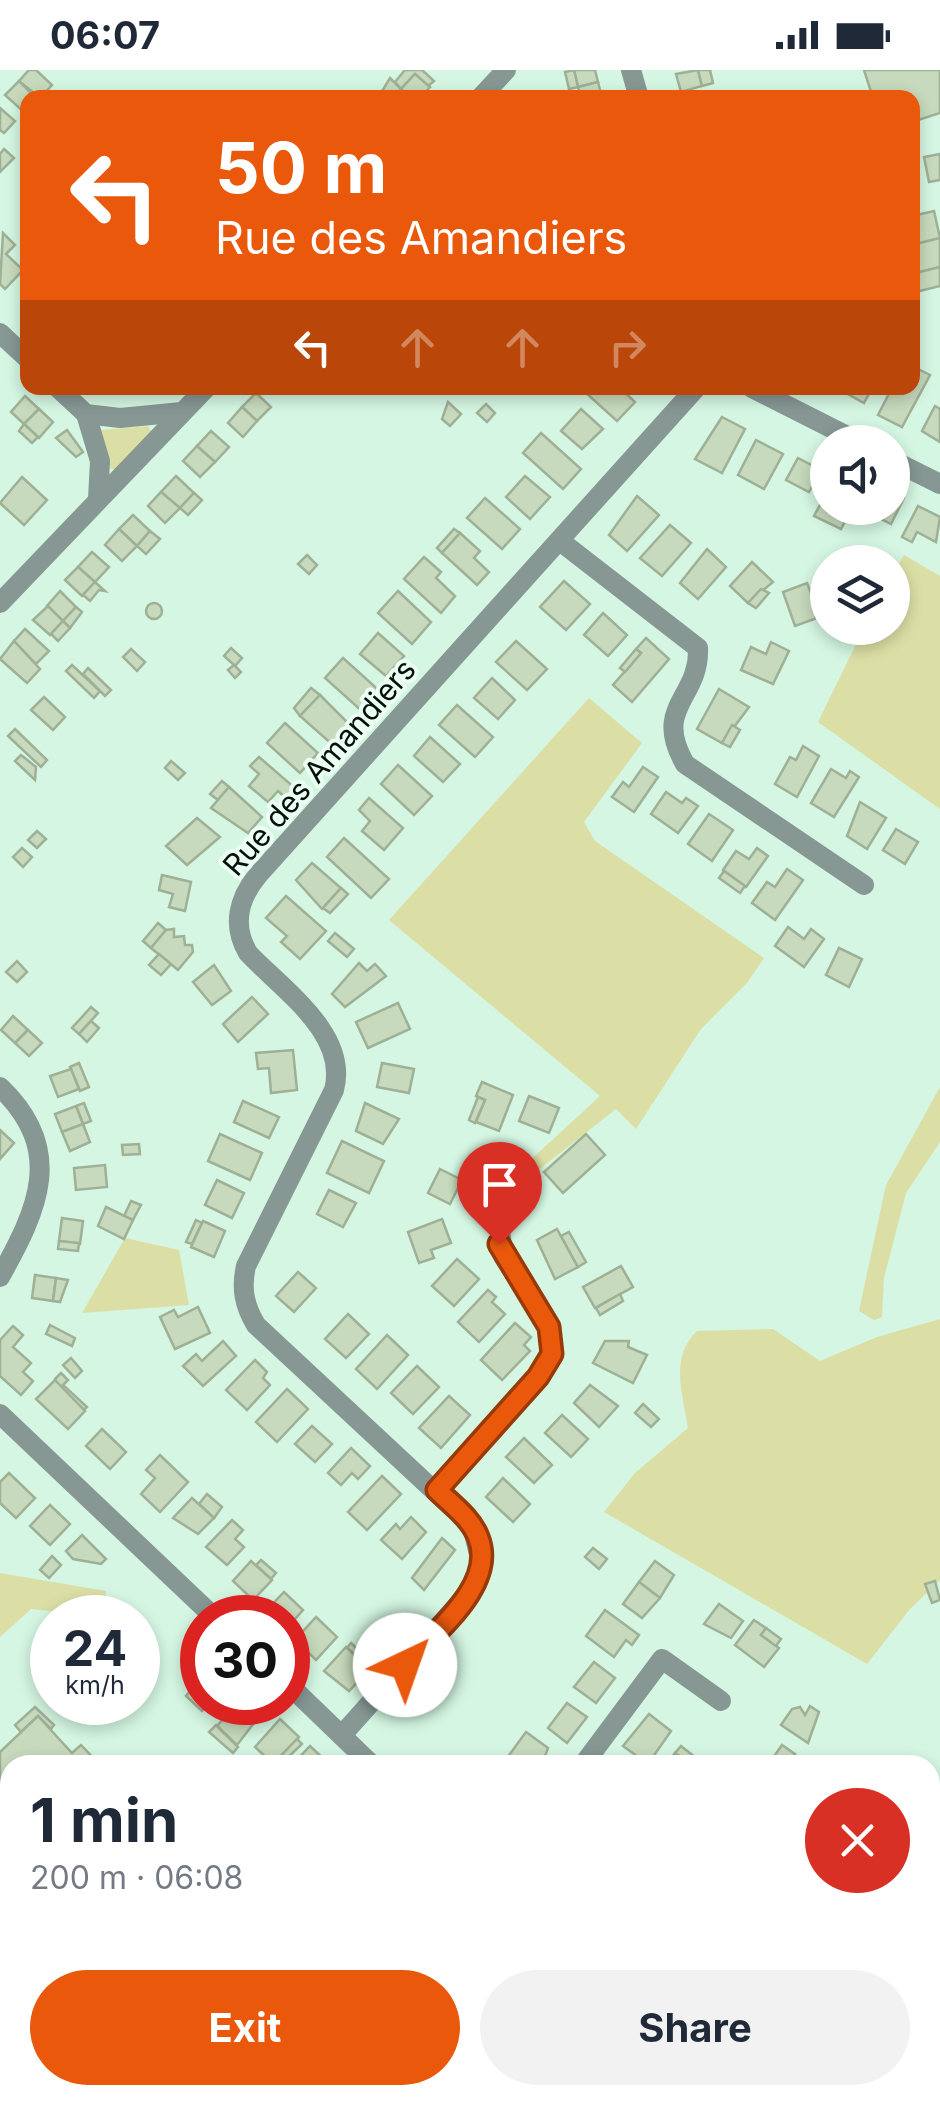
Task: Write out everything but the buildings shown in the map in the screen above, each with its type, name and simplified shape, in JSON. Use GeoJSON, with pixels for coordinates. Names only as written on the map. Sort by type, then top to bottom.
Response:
{"type":"FeatureCollection","features":[{"type":"Feature","properties":{"kind":"street"},"geometry":{"type":"LineString","coordinates":[[487,90],[506,70]]}},
{"type":"Feature","properties":{"kind":"street"},"geometry":{"type":"LineString","coordinates":[[0,333],[20,352]]}},
{"type":"Feature","properties":{"kind":"street"},"geometry":{"type":"LineString","coordinates":[[66,395],[86,414],[100,461],[98,499]]}},
{"type":"Feature","properties":{"kind":"street"},"geometry":{"type":"LineString","coordinates":[[0,603],[199,395]]}},
{"type":"Feature","properties":{"kind":"street","name":"Rue des Amandiers"},"geometry":{"type":"LineString","coordinates":[[342,1735],[478,1578],[482,1566],[479,1538],[437,1490],[256,1325],[244,1301],[246,1266],[334,1090],[338,1068],[328,1038],[240,940],[240,908],[258,875],[690,395]]}},
{"type":"Feature","properties":{"kind":"street"},"geometry":{"type":"LineString","coordinates":[[766,395],[825,425]]}},
{"type":"Feature","properties":{"kind":"street"},"geometry":{"type":"LineString","coordinates":[[86,414],[153,418],[182,412]]}},
{"type":"Feature","properties":{"kind":"street"},"geometry":{"type":"LineString","coordinates":[[910,469],[940,484]]}},
{"type":"Feature","properties":{"kind":"street"},"geometry":{"type":"LineString","coordinates":[[560,541],[698,648],[696,668],[671,724],[672,737],[685,764],[864,885]]}},
{"type":"Feature","properties":{"kind":"street"},"geometry":{"type":"LineString","coordinates":[[0,1087],[24,1115],[43,1170],[37,1202],[0,1276]]}},
{"type":"Feature","properties":{"kind":"street"},"geometry":{"type":"LineString","coordinates":[[437,1490],[538,1377],[552,1354],[549,1327],[502,1256],[500,1228]]}},
{"type":"Feature","properties":{"kind":"street"},"geometry":{"type":"LineString","coordinates":[[0,1414],[192,1595]]}},
{"type":"Feature","properties":{"kind":"street"},"geometry":{"type":"LineString","coordinates":[[592,1755],[662,1658],[721,1701]]}},
{"type":"Feature","properties":{"kind":"street"},"geometry":{"type":"LineString","coordinates":[[310,1705],[362,1755]]}},
{"type":"Feature","properties":{"kind":"green space"},"geometry":{"type":"Polygon","coordinates":[[[148,426],[152,433],[116,470],[109,468],[101,430],[148,426]]]}},
{"type":"Feature","properties":{"kind":"green space"},"geometry":{"type":"Polygon","coordinates":[[[910,558],[940,576],[940,809],[818,722],[856,645],[910,645],[910,558]]]}},
{"type":"Feature","properties":{"kind":"green space"},"geometry":{"type":"Polygon","coordinates":[[[589,698],[642,743],[584,822],[595,841],[764,958],[747,983],[701,1029],[636,1129],[616,1109],[522,1183],[514,1175],[600,1096],[389,920],[589,698]]]}},
{"type":"Feature","properties":{"kind":"green space"},"geometry":{"type":"Polygon","coordinates":[[[940,1087],[940,1142],[906,1193],[884,1278],[882,1317],[874,1320],[859,1311],[886,1185],[940,1087]]]}},
{"type":"Feature","properties":{"kind":"green space"},"geometry":{"type":"Polygon","coordinates":[[[125,1238],[179,1250],[189,1305],[82,1313],[125,1238]]]}},
{"type":"Feature","properties":{"kind":"green space"},"geometry":{"type":"Polygon","coordinates":[[[940,1319],[940,1580],[910,1609],[867,1664],[604,1512],[635,1473],[688,1428],[681,1365],[688,1342],[697,1331],[773,1329],[820,1361],[877,1337],[940,1319]]]}},
{"type":"Feature","properties":{"kind":"green space"},"geometry":{"type":"Polygon","coordinates":[[[0,1573],[106,1591],[106,1595],[30,1595],[30,1610],[0,1637],[0,1573]]]}},
{"type":"Feature","properties":{"kind":"route"},"geometry":{"type":"LineString","coordinates":[[405,1665],[472,1589],[482,1566],[482,1550],[472,1526],[437,1490],[538,1377],[552,1354],[549,1327],[502,1256],[499,1244]]}}]}
